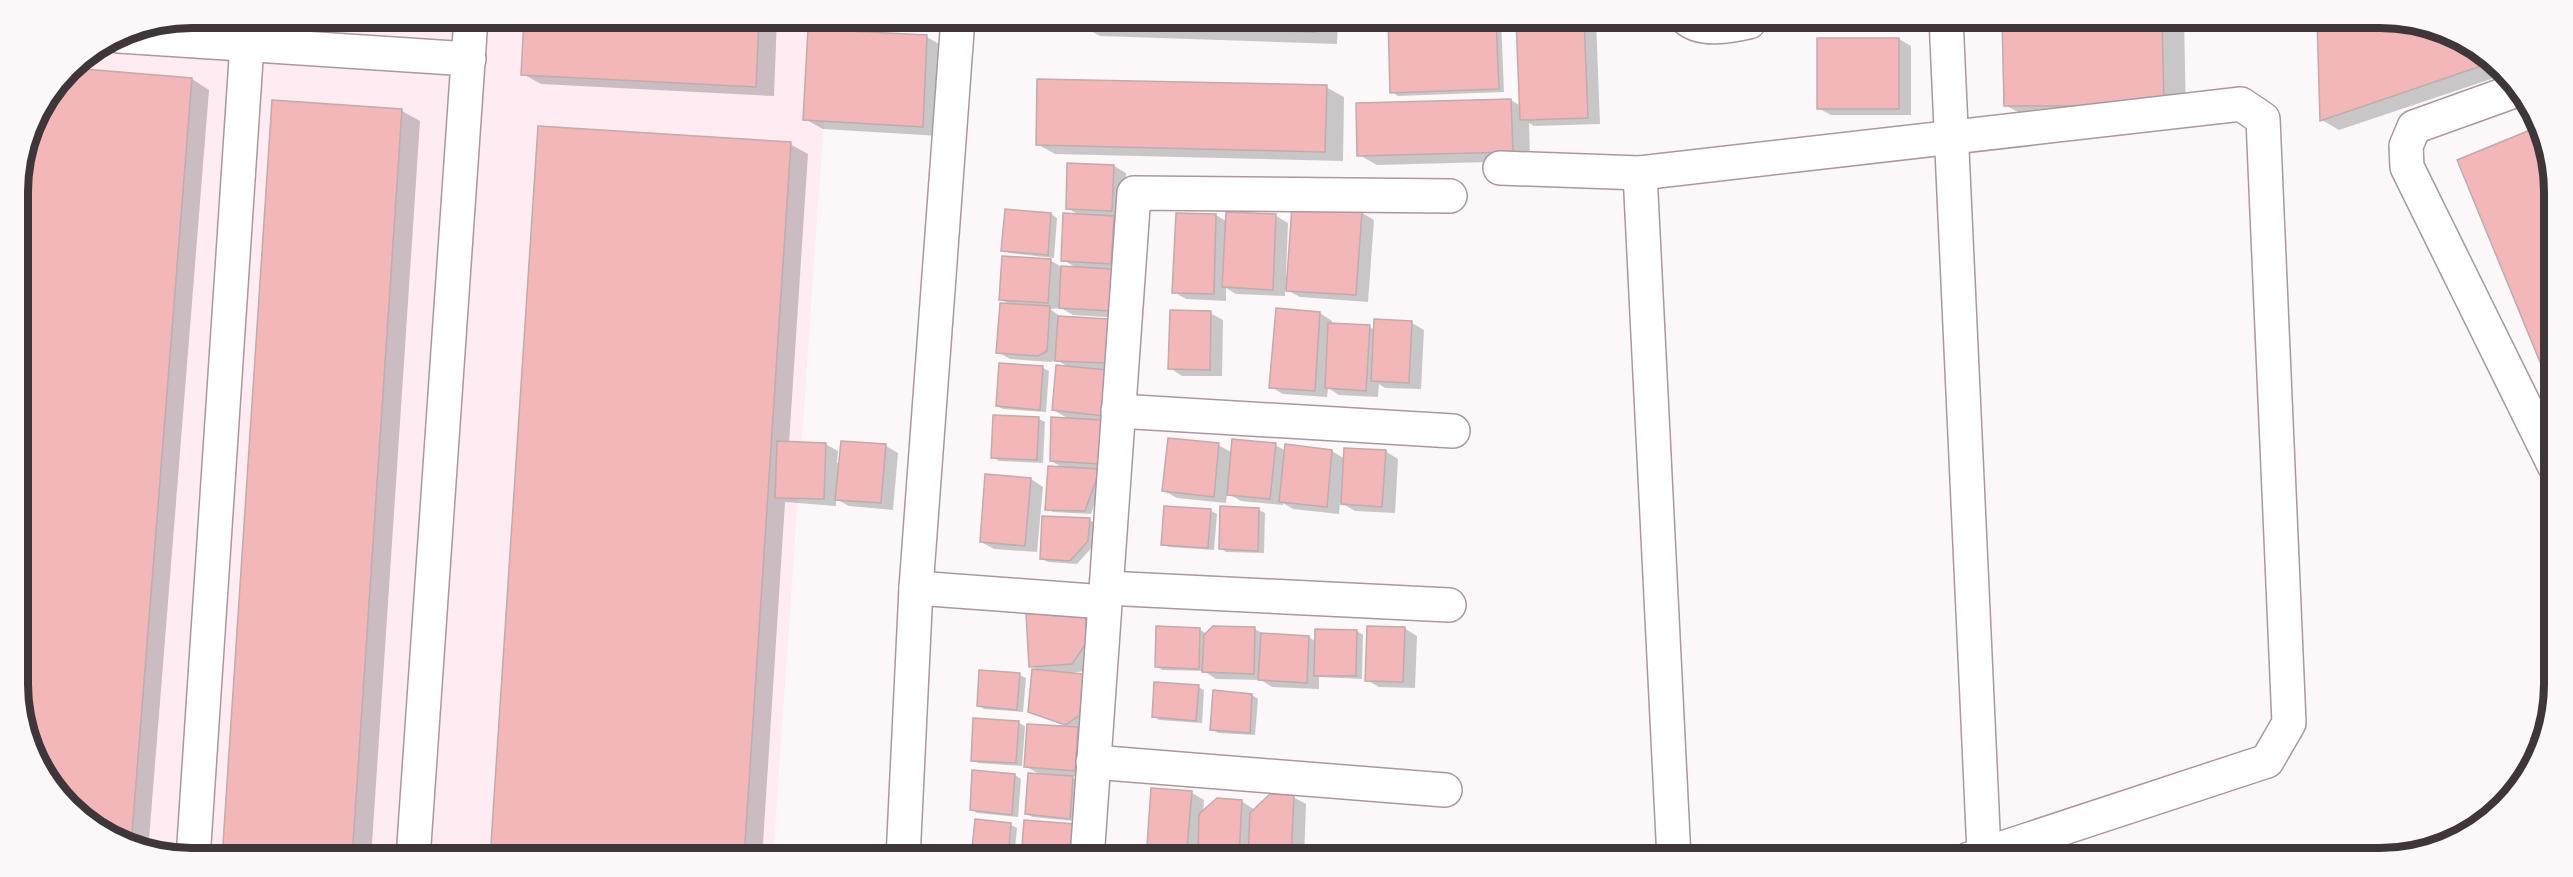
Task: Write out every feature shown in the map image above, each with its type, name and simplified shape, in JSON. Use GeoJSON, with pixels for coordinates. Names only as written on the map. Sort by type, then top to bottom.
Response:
{"type":"FeatureCollection","features":[{"type":"Feature","properties":{"kind":"street"},"geometry":{"type":"LineString","coordinates":[[1946,28],[1977,848]]}},
{"type":"Feature","properties":{"kind":"street"},"geometry":{"type":"LineString","coordinates":[[413,848],[470,29]]}},
{"type":"Feature","properties":{"kind":"street"},"geometry":{"type":"LineString","coordinates":[[903,848],[915,588],[957,29]]}},
{"type":"Feature","properties":{"kind":"street"},"geometry":{"type":"LineString","coordinates":[[139,37],[469,59]]}},
{"type":"Feature","properties":{"kind":"street"},"geometry":{"type":"LineString","coordinates":[[194,848],[247,44]]}},
{"type":"Feature","properties":{"kind":"street"},"geometry":{"type":"LineString","coordinates":[[2510,92],[2414,127],[2406,146],[2407,167],[2544,445]]}},
{"type":"Feature","properties":{"kind":"street"},"geometry":{"type":"LineString","coordinates":[[1500,168],[1640,173],[2241,104],[2263,119],[2289,723],[2267,761],[2001,848]]}},
{"type":"Feature","properties":{"kind":"street"},"geometry":{"type":"LineString","coordinates":[[1640,173],[1673,848]]}},
{"type":"Feature","properties":{"kind":"street"},"geometry":{"type":"LineString","coordinates":[[1088,848],[1134,193],[1450,195]]}},
{"type":"Feature","properties":{"kind":"street"},"geometry":{"type":"LineString","coordinates":[[1118,411],[1453,431]]}},
{"type":"Feature","properties":{"kind":"street"},"geometry":{"type":"LineString","coordinates":[[915,588],[1449,605]]}},
{"type":"Feature","properties":{"kind":"street"},"geometry":{"type":"LineString","coordinates":[[1093,762],[1445,790]]}},
{"type":"Feature","properties":{"kind":"shaded area"},"geometry":{"type":"Polygon","coordinates":[[[182,29],[830,29],[774,848],[192,848],[150,843],[110,827],[93,815],[62,784],[41,747],[32,716],[28,684],[29,415],[35,147],[50,110],[62,93],[84,69],[110,50],[140,37],[182,29]]]}},
{"type":"Feature","properties":{"kind":"building"},"geometry":{"type":"Polygon","coordinates":[[[1315,28],[1315,32],[1197,29],[1315,28]]]}},
{"type":"Feature","properties":{"kind":"building"},"geometry":{"type":"Polygon","coordinates":[[[1388,28],[1496,28],[1499,89],[1390,93],[1388,28]]]}},
{"type":"Feature","properties":{"kind":"building"},"geometry":{"type":"Polygon","coordinates":[[[1516,28],[1584,28],[1588,118],[1520,120],[1516,28]]]}},
{"type":"Feature","properties":{"kind":"building"},"geometry":{"type":"Polygon","coordinates":[[[2002,28],[2162,28],[2164,106],[2004,106],[2002,28]]]}},
{"type":"Feature","properties":{"kind":"building"},"geometry":{"type":"Polygon","coordinates":[[[2317,28],[2380,28],[2423,34],[2462,50],[2483,65],[2320,121],[2317,28]]]}},
{"type":"Feature","properties":{"kind":"building"},"geometry":{"type":"Polygon","coordinates":[[[523,29],[759,29],[756,87],[521,75],[523,29]]]}},
{"type":"Feature","properties":{"kind":"building"},"geometry":{"type":"Polygon","coordinates":[[[808,29],[927,35],[923,127],[803,120],[808,29]]]}},
{"type":"Feature","properties":{"kind":"building"},"geometry":{"type":"Polygon","coordinates":[[[1817,38],[1899,38],[1899,109],[1817,109],[1817,38]]]}},
{"type":"Feature","properties":{"kind":"building"},"geometry":{"type":"Polygon","coordinates":[[[84,69],[192,78],[132,837],[110,827],[93,815],[62,784],[41,747],[32,716],[28,684],[29,182],[34,150],[45,120],[62,93],[84,69]]]}},
{"type":"Feature","properties":{"kind":"building"},"geometry":{"type":"Polygon","coordinates":[[[1037,79],[1327,85],[1325,152],[1036,145],[1037,79]]]}},
{"type":"Feature","properties":{"kind":"building"},"geometry":{"type":"Polygon","coordinates":[[[1511,99],[1513,152],[1357,156],[1356,103],[1511,99]]]}},
{"type":"Feature","properties":{"kind":"building"},"geometry":{"type":"Polygon","coordinates":[[[272,100],[402,109],[353,848],[223,848],[272,100]]]}},
{"type":"Feature","properties":{"kind":"building"},"geometry":{"type":"Polygon","coordinates":[[[538,126],[791,142],[745,848],[491,848],[538,126]]]}},
{"type":"Feature","properties":{"kind":"building"},"geometry":{"type":"Polygon","coordinates":[[[2532,130],[2539,150],[2544,182],[2544,372],[2457,160],[2532,130]]]}},
{"type":"Feature","properties":{"kind":"building"},"geometry":{"type":"Polygon","coordinates":[[[1067,163],[1114,165],[1112,211],[1066,209],[1067,163]]]}},
{"type":"Feature","properties":{"kind":"building"},"geometry":{"type":"Polygon","coordinates":[[[1292,206],[1362,212],[1356,295],[1286,291],[1292,206]]]}},
{"type":"Feature","properties":{"kind":"building"},"geometry":{"type":"Polygon","coordinates":[[[1005,209],[1051,213],[1048,255],[1001,251],[1005,209]]]}},
{"type":"Feature","properties":{"kind":"building"},"geometry":{"type":"Polygon","coordinates":[[[1226,212],[1276,214],[1273,290],[1222,287],[1226,212]]]}},
{"type":"Feature","properties":{"kind":"building"},"geometry":{"type":"Polygon","coordinates":[[[1063,213],[1114,216],[1111,264],[1061,261],[1063,213]]]}},
{"type":"Feature","properties":{"kind":"building"},"geometry":{"type":"Polygon","coordinates":[[[1176,213],[1216,214],[1214,294],[1172,293],[1176,213]]]}},
{"type":"Feature","properties":{"kind":"building"},"geometry":{"type":"Polygon","coordinates":[[[1002,256],[1051,259],[1048,303],[999,300],[1002,256]]]}},
{"type":"Feature","properties":{"kind":"building"},"geometry":{"type":"Polygon","coordinates":[[[1061,266],[1112,269],[1110,311],[1059,308],[1061,266]]]}},
{"type":"Feature","properties":{"kind":"building"},"geometry":{"type":"Polygon","coordinates":[[[1000,303],[1050,306],[1047,351],[1038,356],[996,353],[1000,303]]]}},
{"type":"Feature","properties":{"kind":"building"},"geometry":{"type":"Polygon","coordinates":[[[1276,308],[1320,312],[1315,391],[1269,388],[1276,308]]]}},
{"type":"Feature","properties":{"kind":"building"},"geometry":{"type":"Polygon","coordinates":[[[1170,310],[1211,311],[1210,370],[1168,369],[1170,310]]]}},
{"type":"Feature","properties":{"kind":"building"},"geometry":{"type":"Polygon","coordinates":[[[1058,316],[1108,319],[1106,363],[1055,361],[1058,316]]]}},
{"type":"Feature","properties":{"kind":"building"},"geometry":{"type":"Polygon","coordinates":[[[1374,319],[1412,321],[1409,383],[1371,381],[1374,319]]]}},
{"type":"Feature","properties":{"kind":"building"},"geometry":{"type":"Polygon","coordinates":[[[1328,323],[1370,325],[1366,391],[1325,388],[1328,323]]]}},
{"type":"Feature","properties":{"kind":"building"},"geometry":{"type":"Polygon","coordinates":[[[999,363],[1043,366],[1040,410],[996,406],[999,363]]]}},
{"type":"Feature","properties":{"kind":"building"},"geometry":{"type":"Polygon","coordinates":[[[1056,365],[1107,370],[1103,416],[1052,410],[1056,365]]]}},
{"type":"Feature","properties":{"kind":"building"},"geometry":{"type":"Polygon","coordinates":[[[993,415],[1039,417],[1037,460],[991,458],[993,415]]]}},
{"type":"Feature","properties":{"kind":"building"},"geometry":{"type":"Polygon","coordinates":[[[1051,417],[1101,420],[1099,464],[1050,461],[1051,417]]]}},
{"type":"Feature","properties":{"kind":"building"},"geometry":{"type":"Polygon","coordinates":[[[1168,438],[1219,443],[1214,497],[1162,491],[1168,438]]]}},
{"type":"Feature","properties":{"kind":"building"},"geometry":{"type":"Polygon","coordinates":[[[1232,439],[1276,443],[1270,499],[1227,495],[1232,439]]]}},
{"type":"Feature","properties":{"kind":"building"},"geometry":{"type":"Polygon","coordinates":[[[777,441],[826,443],[824,499],[775,498],[777,441]]]}},
{"type":"Feature","properties":{"kind":"building"},"geometry":{"type":"Polygon","coordinates":[[[841,441],[886,444],[881,503],[835,500],[841,441]]]}},
{"type":"Feature","properties":{"kind":"building"},"geometry":{"type":"Polygon","coordinates":[[[1285,444],[1332,450],[1327,507],[1279,502],[1285,444]]]}},
{"type":"Feature","properties":{"kind":"building"},"geometry":{"type":"Polygon","coordinates":[[[1344,448],[1386,450],[1382,507],[1341,504],[1344,448]]]}},
{"type":"Feature","properties":{"kind":"building"},"geometry":{"type":"Polygon","coordinates":[[[1048,466],[1100,469],[1085,511],[1045,510],[1048,466]]]}},
{"type":"Feature","properties":{"kind":"building"},"geometry":{"type":"Polygon","coordinates":[[[985,474],[1031,478],[1025,546],[980,542],[985,474]]]}},
{"type":"Feature","properties":{"kind":"building"},"geometry":{"type":"Polygon","coordinates":[[[1164,506],[1211,509],[1208,548],[1161,545],[1164,506]]]}},
{"type":"Feature","properties":{"kind":"building"},"geometry":{"type":"Polygon","coordinates":[[[1220,506],[1259,508],[1258,551],[1219,549],[1220,506]]]}},
{"type":"Feature","properties":{"kind":"building"},"geometry":{"type":"Polygon","coordinates":[[[1042,516],[1090,518],[1088,541],[1070,561],[1040,559],[1042,516]]]}},
{"type":"Feature","properties":{"kind":"building"},"geometry":{"type":"Polygon","coordinates":[[[1085,610],[1087,642],[1072,664],[1029,667],[1026,614],[1085,610]]]}},
{"type":"Feature","properties":{"kind":"building"},"geometry":{"type":"Polygon","coordinates":[[[1156,626],[1200,628],[1199,669],[1155,667],[1156,626]]]}},
{"type":"Feature","properties":{"kind":"building"},"geometry":{"type":"Polygon","coordinates":[[[1213,626],[1255,627],[1254,674],[1202,672],[1204,635],[1213,626]]]}},
{"type":"Feature","properties":{"kind":"building"},"geometry":{"type":"Polygon","coordinates":[[[1367,626],[1405,627],[1403,682],[1365,681],[1367,626]]]}},
{"type":"Feature","properties":{"kind":"building"},"geometry":{"type":"Polygon","coordinates":[[[1315,629],[1357,630],[1356,676],[1314,676],[1315,629]]]}},
{"type":"Feature","properties":{"kind":"building"},"geometry":{"type":"Polygon","coordinates":[[[1261,633],[1309,636],[1307,683],[1258,680],[1261,633]]]}},
{"type":"Feature","properties":{"kind":"building"},"geometry":{"type":"Polygon","coordinates":[[[1032,669],[1083,674],[1080,715],[1065,725],[1028,712],[1032,669]]]}},
{"type":"Feature","properties":{"kind":"building"},"geometry":{"type":"Polygon","coordinates":[[[979,670],[1020,673],[1017,710],[977,706],[979,670]]]}},
{"type":"Feature","properties":{"kind":"building"},"geometry":{"type":"Polygon","coordinates":[[[1154,682],[1199,685],[1196,721],[1152,717],[1154,682]]]}},
{"type":"Feature","properties":{"kind":"building"},"geometry":{"type":"Polygon","coordinates":[[[1213,690],[1252,694],[1250,733],[1210,730],[1213,690]]]}},
{"type":"Feature","properties":{"kind":"building"},"geometry":{"type":"Polygon","coordinates":[[[973,718],[1019,721],[1016,763],[971,761],[973,718]]]}},
{"type":"Feature","properties":{"kind":"building"},"geometry":{"type":"Polygon","coordinates":[[[1027,724],[1078,727],[1075,771],[1024,767],[1027,724]]]}},
{"type":"Feature","properties":{"kind":"building"},"geometry":{"type":"Polygon","coordinates":[[[972,770],[1015,774],[1012,815],[970,810],[972,770]]]}},
{"type":"Feature","properties":{"kind":"building"},"geometry":{"type":"Polygon","coordinates":[[[1028,773],[1073,776],[1070,819],[1025,814],[1028,773]]]}},
{"type":"Feature","properties":{"kind":"building"},"geometry":{"type":"Polygon","coordinates":[[[1151,788],[1192,791],[1187,848],[1147,846],[1151,788]]]}},
{"type":"Feature","properties":{"kind":"building"},"geometry":{"type":"Polygon","coordinates":[[[1270,794],[1294,795],[1292,848],[1248,848],[1250,813],[1270,794]]]}},
{"type":"Feature","properties":{"kind":"building"},"geometry":{"type":"Polygon","coordinates":[[[1217,798],[1242,800],[1239,848],[1198,848],[1199,814],[1217,798]]]}},
{"type":"Feature","properties":{"kind":"building"},"geometry":{"type":"Polygon","coordinates":[[[975,819],[1011,823],[1009,848],[972,848],[975,819]]]}},
{"type":"Feature","properties":{"kind":"building"},"geometry":{"type":"Polygon","coordinates":[[[1024,820],[1075,824],[1074,848],[1022,848],[1024,820]]]}}]}
